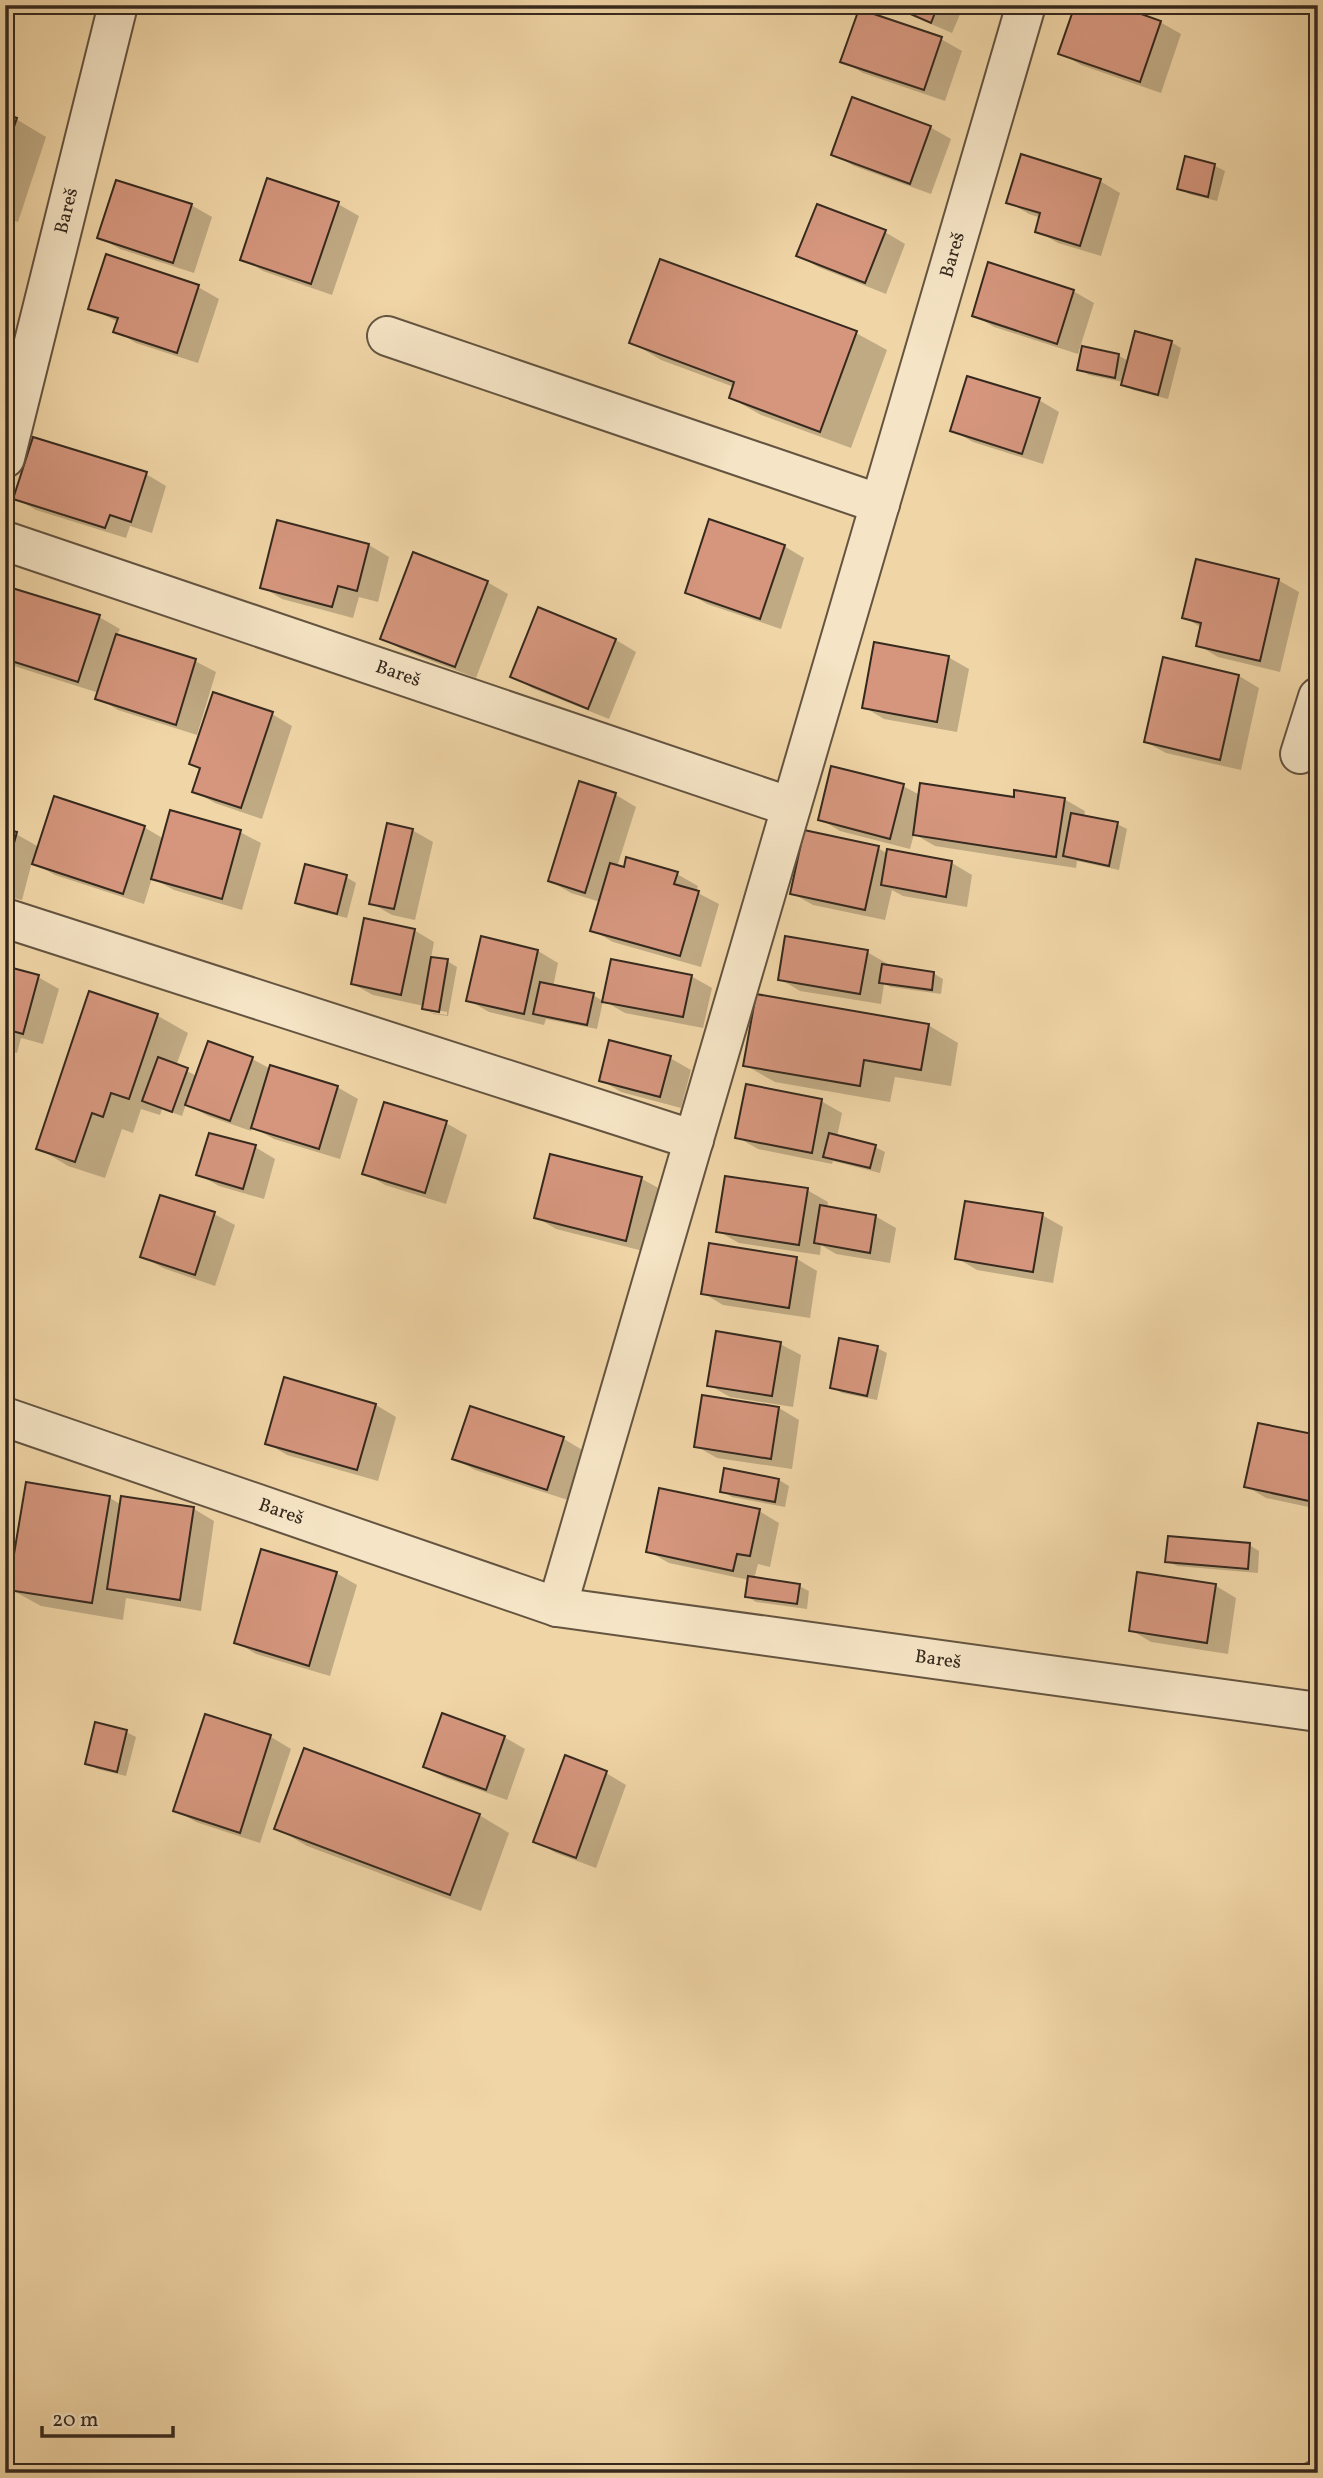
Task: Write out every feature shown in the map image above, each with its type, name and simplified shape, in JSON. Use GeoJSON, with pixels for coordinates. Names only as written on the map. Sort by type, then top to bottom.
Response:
{"type":"FeatureCollection","features":[{"type":"Feature","properties":{"kind":"street","name":"Bareš"},"geometry":{"type":"LineString","coordinates":[[5,458],[118,5]]}},
{"type":"Feature","properties":{"kind":"street","name":"Bareš"},"geometry":{"type":"LineString","coordinates":[[557,1607],[1026,5]]}},
{"type":"Feature","properties":{"kind":"street"},"geometry":{"type":"LineString","coordinates":[[387,336],[880,504]]}},
{"type":"Feature","properties":{"kind":"street","name":"Bareš"},"geometry":{"type":"LineString","coordinates":[[5,541],[791,807]]}},
{"type":"Feature","properties":{"kind":"street"},"geometry":{"type":"LineString","coordinates":[[1300,754],[1318,697]]}},
{"type":"Feature","properties":{"kind":"street"},"geometry":{"type":"LineString","coordinates":[[5,918],[694,1140]]}},
{"type":"Feature","properties":{"kind":"street","name":"Bareš"},"geometry":{"type":"LineString","coordinates":[[5,1417],[557,1607],[1318,1712]]}},
{"type":"Feature","properties":{"kind":"shaded area"},"geometry":{"type":"Polygon","coordinates":[[[1318,2457],[1318,2473],[1287,2473],[1318,2457]]]}},
{"type":"Feature","properties":{"kind":"building"},"geometry":{"type":"Polygon","coordinates":[[[890,5],[938,5],[931,23],[890,5]]]}},
{"type":"Feature","properties":{"kind":"building"},"geometry":{"type":"Polygon","coordinates":[[[1075,5],[1116,5],[1161,21],[1140,82],[1058,54],[1075,5]]]}},
{"type":"Feature","properties":{"kind":"building"},"geometry":{"type":"Polygon","coordinates":[[[859,9],[942,37],[924,90],[840,62],[859,9]]]}},
{"type":"Feature","properties":{"kind":"building"},"geometry":{"type":"Polygon","coordinates":[[[852,97],[931,126],[910,184],[831,155],[852,97]]]}},
{"type":"Feature","properties":{"kind":"building"},"geometry":{"type":"Polygon","coordinates":[[[5,114],[17,118],[5,153],[5,114]]]}},
{"type":"Feature","properties":{"kind":"building"},"geometry":{"type":"Polygon","coordinates":[[[1021,154],[1101,179],[1080,246],[1035,232],[1040,213],[1006,203],[1021,154]]]}},
{"type":"Feature","properties":{"kind":"building"},"geometry":{"type":"Polygon","coordinates":[[[1185,156],[1215,164],[1208,197],[1177,189],[1185,156]]]}},
{"type":"Feature","properties":{"kind":"building"},"geometry":{"type":"Polygon","coordinates":[[[267,178],[339,202],[311,284],[240,260],[267,178]]]}},
{"type":"Feature","properties":{"kind":"building"},"geometry":{"type":"Polygon","coordinates":[[[116,180],[192,204],[173,263],[97,238],[116,180]]]}},
{"type":"Feature","properties":{"kind":"building"},"geometry":{"type":"Polygon","coordinates":[[[817,204],[886,230],[865,283],[796,256],[817,204]]]}},
{"type":"Feature","properties":{"kind":"building"},"geometry":{"type":"Polygon","coordinates":[[[106,254],[199,285],[177,353],[113,332],[118,318],[88,309],[106,254]]]}},
{"type":"Feature","properties":{"kind":"building"},"geometry":{"type":"Polygon","coordinates":[[[660,259],[857,331],[820,432],[729,398],[734,382],[629,343],[660,259]]]}},
{"type":"Feature","properties":{"kind":"building"},"geometry":{"type":"Polygon","coordinates":[[[988,262],[1074,290],[1057,344],[972,316],[988,262]]]}},
{"type":"Feature","properties":{"kind":"building"},"geometry":{"type":"Polygon","coordinates":[[[1135,331],[1172,341],[1158,395],[1121,385],[1135,331]]]}},
{"type":"Feature","properties":{"kind":"building"},"geometry":{"type":"Polygon","coordinates":[[[1082,346],[1119,354],[1115,378],[1077,370],[1082,346]]]}},
{"type":"Feature","properties":{"kind":"building"},"geometry":{"type":"Polygon","coordinates":[[[967,376],[1040,398],[1022,454],[950,431],[967,376]]]}},
{"type":"Feature","properties":{"kind":"building"},"geometry":{"type":"Polygon","coordinates":[[[33,437],[147,472],[131,522],[110,515],[105,528],[13,499],[33,437]]]}},
{"type":"Feature","properties":{"kind":"building"},"geometry":{"type":"Polygon","coordinates":[[[709,519],[785,545],[760,619],[685,593],[709,519]]]}},
{"type":"Feature","properties":{"kind":"building"},"geometry":{"type":"Polygon","coordinates":[[[277,520],[369,544],[357,591],[338,586],[332,607],[260,588],[277,520]]]}},
{"type":"Feature","properties":{"kind":"building"},"geometry":{"type":"Polygon","coordinates":[[[413,552],[488,581],[455,667],[380,639],[413,552]]]}},
{"type":"Feature","properties":{"kind":"building"},"geometry":{"type":"Polygon","coordinates":[[[1196,559],[1279,579],[1260,661],[1196,646],[1201,623],[1182,618],[1196,559]]]}},
{"type":"Feature","properties":{"kind":"building"},"geometry":{"type":"Polygon","coordinates":[[[12,588],[100,615],[78,682],[5,659],[5,609],[12,588]]]}},
{"type":"Feature","properties":{"kind":"building"},"geometry":{"type":"Polygon","coordinates":[[[538,607],[616,639],[588,709],[510,677],[538,607]]]}},
{"type":"Feature","properties":{"kind":"building"},"geometry":{"type":"Polygon","coordinates":[[[116,634],[196,659],[176,725],[95,699],[116,634]]]}},
{"type":"Feature","properties":{"kind":"building"},"geometry":{"type":"Polygon","coordinates":[[[874,642],[949,656],[937,722],[862,708],[874,642]]]}},
{"type":"Feature","properties":{"kind":"building"},"geometry":{"type":"Polygon","coordinates":[[[1163,657],[1239,675],[1220,760],[1144,742],[1163,657]]]}},
{"type":"Feature","properties":{"kind":"building"},"geometry":{"type":"Polygon","coordinates":[[[213,692],[273,712],[241,808],[192,792],[200,768],[189,764],[213,692]]]}},
{"type":"Feature","properties":{"kind":"building"},"geometry":{"type":"Polygon","coordinates":[[[831,766],[904,784],[890,839],[818,820],[831,766]]]}},
{"type":"Feature","properties":{"kind":"building"},"geometry":{"type":"Polygon","coordinates":[[[579,781],[616,793],[585,893],[548,881],[579,781]]]}},
{"type":"Feature","properties":{"kind":"building"},"geometry":{"type":"Polygon","coordinates":[[[920,783],[1014,797],[1014,790],[1065,798],[1056,857],[913,835],[920,783]]]}},
{"type":"Feature","properties":{"kind":"building"},"geometry":{"type":"Polygon","coordinates":[[[54,796],[145,826],[123,894],[32,864],[54,796]]]}},
{"type":"Feature","properties":{"kind":"building"},"geometry":{"type":"Polygon","coordinates":[[[170,810],[241,830],[222,899],[151,879],[170,810]]]}},
{"type":"Feature","properties":{"kind":"building"},"geometry":{"type":"Polygon","coordinates":[[[1071,813],[1118,822],[1109,866],[1063,856],[1071,813]]]}},
{"type":"Feature","properties":{"kind":"building"},"geometry":{"type":"Polygon","coordinates":[[[387,823],[413,829],[394,909],[369,904],[387,823]]]}},
{"type":"Feature","properties":{"kind":"building"},"geometry":{"type":"Polygon","coordinates":[[[5,829],[17,832],[5,876],[5,829]]]}},
{"type":"Feature","properties":{"kind":"building"},"geometry":{"type":"Polygon","coordinates":[[[804,830],[879,846],[865,910],[790,894],[804,830]]]}},
{"type":"Feature","properties":{"kind":"building"},"geometry":{"type":"Polygon","coordinates":[[[887,849],[952,861],[946,897],[881,885],[887,849]]]}},
{"type":"Feature","properties":{"kind":"building"},"geometry":{"type":"Polygon","coordinates":[[[626,857],[678,872],[674,884],[699,891],[680,956],[590,931],[610,863],[624,867],[626,857]]]}},
{"type":"Feature","properties":{"kind":"building"},"geometry":{"type":"Polygon","coordinates":[[[305,864],[347,875],[337,914],[295,903],[305,864]]]}},
{"type":"Feature","properties":{"kind":"building"},"geometry":{"type":"Polygon","coordinates":[[[364,918],[415,929],[401,995],[351,984],[364,918]]]}},
{"type":"Feature","properties":{"kind":"building"},"geometry":{"type":"Polygon","coordinates":[[[481,936],[538,950],[524,1014],[466,1001],[481,936]]]}},
{"type":"Feature","properties":{"kind":"building"},"geometry":{"type":"Polygon","coordinates":[[[785,936],[868,950],[860,994],[778,980],[785,936]]]}},
{"type":"Feature","properties":{"kind":"building"},"geometry":{"type":"Polygon","coordinates":[[[431,957],[448,959],[439,1012],[422,1009],[431,957]]]}},
{"type":"Feature","properties":{"kind":"building"},"geometry":{"type":"Polygon","coordinates":[[[611,959],[692,975],[683,1017],[602,1002],[611,959]]]}},
{"type":"Feature","properties":{"kind":"building"},"geometry":{"type":"Polygon","coordinates":[[[882,964],[934,972],[932,990],[879,983],[882,964]]]}},
{"type":"Feature","properties":{"kind":"building"},"geometry":{"type":"Polygon","coordinates":[[[5,966],[39,975],[23,1034],[5,1029],[5,966]]]}},
{"type":"Feature","properties":{"kind":"building"},"geometry":{"type":"Polygon","coordinates":[[[540,982],[594,993],[587,1025],[533,1014],[540,982]]]}},
{"type":"Feature","properties":{"kind":"building"},"geometry":{"type":"Polygon","coordinates":[[[89,991],[158,1014],[129,1099],[111,1093],[103,1117],[92,1113],[75,1162],[36,1149],[89,991]]]}},
{"type":"Feature","properties":{"kind":"building"},"geometry":{"type":"Polygon","coordinates":[[[756,994],[929,1024],[921,1070],[864,1060],[860,1086],[743,1066],[756,994]]]}},
{"type":"Feature","properties":{"kind":"building"},"geometry":{"type":"Polygon","coordinates":[[[609,1040],[671,1056],[660,1097],[599,1081],[609,1040]]]}},
{"type":"Feature","properties":{"kind":"building"},"geometry":{"type":"Polygon","coordinates":[[[208,1041],[253,1057],[230,1121],[185,1105],[208,1041]]]}},
{"type":"Feature","properties":{"kind":"building"},"geometry":{"type":"Polygon","coordinates":[[[158,1057],[188,1068],[172,1112],[142,1101],[158,1057]]]}},
{"type":"Feature","properties":{"kind":"building"},"geometry":{"type":"Polygon","coordinates":[[[270,1065],[338,1086],[319,1149],[251,1128],[270,1065]]]}},
{"type":"Feature","properties":{"kind":"building"},"geometry":{"type":"Polygon","coordinates":[[[746,1084],[822,1099],[812,1153],[735,1138],[746,1084]]]}},
{"type":"Feature","properties":{"kind":"building"},"geometry":{"type":"Polygon","coordinates":[[[384,1102],[447,1121],[425,1193],[362,1174],[384,1102]]]}},
{"type":"Feature","properties":{"kind":"building"},"geometry":{"type":"Polygon","coordinates":[[[209,1133],[256,1145],[243,1189],[196,1175],[209,1133]]]}},
{"type":"Feature","properties":{"kind":"building"},"geometry":{"type":"Polygon","coordinates":[[[829,1133],[876,1145],[870,1168],[823,1157],[829,1133]]]}},
{"type":"Feature","properties":{"kind":"building"},"geometry":{"type":"Polygon","coordinates":[[[550,1154],[642,1177],[626,1241],[534,1218],[550,1154]]]}},
{"type":"Feature","properties":{"kind":"building"},"geometry":{"type":"Polygon","coordinates":[[[725,1176],[808,1188],[799,1245],[716,1232],[725,1176]]]}},
{"type":"Feature","properties":{"kind":"building"},"geometry":{"type":"Polygon","coordinates":[[[160,1195],[215,1212],[195,1275],[140,1257],[160,1195]]]}},
{"type":"Feature","properties":{"kind":"building"},"geometry":{"type":"Polygon","coordinates":[[[965,1201],[1043,1213],[1033,1272],[955,1259],[965,1201]]]}},
{"type":"Feature","properties":{"kind":"building"},"geometry":{"type":"Polygon","coordinates":[[[820,1205],[876,1215],[870,1253],[814,1243],[820,1205]]]}},
{"type":"Feature","properties":{"kind":"building"},"geometry":{"type":"Polygon","coordinates":[[[1318,1229],[1318,1274],[1311,1273],[1318,1229]]]}},
{"type":"Feature","properties":{"kind":"building"},"geometry":{"type":"Polygon","coordinates":[[[709,1243],[797,1257],[789,1308],[701,1294],[709,1243]]]}},
{"type":"Feature","properties":{"kind":"building"},"geometry":{"type":"Polygon","coordinates":[[[716,1331],[781,1342],[772,1396],[707,1386],[716,1331]]]}},
{"type":"Feature","properties":{"kind":"building"},"geometry":{"type":"Polygon","coordinates":[[[839,1338],[878,1346],[867,1396],[830,1388],[839,1338]]]}},
{"type":"Feature","properties":{"kind":"building"},"geometry":{"type":"Polygon","coordinates":[[[284,1377],[376,1404],[357,1470],[265,1444],[284,1377]]]}},
{"type":"Feature","properties":{"kind":"building"},"geometry":{"type":"Polygon","coordinates":[[[702,1395],[779,1407],[771,1459],[694,1447],[702,1395]]]}},
{"type":"Feature","properties":{"kind":"building"},"geometry":{"type":"Polygon","coordinates":[[[470,1406],[564,1437],[547,1490],[452,1459],[470,1406]]]}},
{"type":"Feature","properties":{"kind":"building"},"geometry":{"type":"Polygon","coordinates":[[[1258,1423],[1318,1435],[1318,1503],[1244,1487],[1258,1423]]]}},
{"type":"Feature","properties":{"kind":"building"},"geometry":{"type":"Polygon","coordinates":[[[724,1468],[779,1479],[775,1502],[720,1492],[724,1468]]]}},
{"type":"Feature","properties":{"kind":"building"},"geometry":{"type":"Polygon","coordinates":[[[26,1482],[110,1496],[92,1603],[8,1590],[26,1482]]]}},
{"type":"Feature","properties":{"kind":"building"},"geometry":{"type":"Polygon","coordinates":[[[659,1488],[760,1509],[750,1556],[737,1554],[733,1571],[646,1552],[659,1488]]]}},
{"type":"Feature","properties":{"kind":"building"},"geometry":{"type":"Polygon","coordinates":[[[121,1496],[194,1507],[180,1600],[107,1589],[121,1496]]]}},
{"type":"Feature","properties":{"kind":"building"},"geometry":{"type":"Polygon","coordinates":[[[1168,1536],[1250,1543],[1248,1569],[1165,1562],[1168,1536]]]}},
{"type":"Feature","properties":{"kind":"building"},"geometry":{"type":"Polygon","coordinates":[[[261,1549],[337,1572],[309,1666],[234,1643],[261,1549]]]}},
{"type":"Feature","properties":{"kind":"building"},"geometry":{"type":"Polygon","coordinates":[[[1137,1572],[1216,1584],[1207,1643],[1129,1631],[1137,1572]]]}},
{"type":"Feature","properties":{"kind":"building"},"geometry":{"type":"Polygon","coordinates":[[[748,1576],[800,1584],[797,1604],[745,1597],[748,1576]]]}},
{"type":"Feature","properties":{"kind":"building"},"geometry":{"type":"Polygon","coordinates":[[[442,1713],[505,1736],[486,1790],[423,1767],[442,1713]]]}},
{"type":"Feature","properties":{"kind":"building"},"geometry":{"type":"Polygon","coordinates":[[[205,1714],[271,1735],[240,1833],[173,1811],[205,1714]]]}},
{"type":"Feature","properties":{"kind":"building"},"geometry":{"type":"Polygon","coordinates":[[[95,1722],[127,1730],[117,1772],[85,1764],[95,1722]]]}},
{"type":"Feature","properties":{"kind":"building"},"geometry":{"type":"Polygon","coordinates":[[[304,1748],[480,1814],[450,1895],[274,1829],[304,1748]]]}},
{"type":"Feature","properties":{"kind":"building"},"geometry":{"type":"Polygon","coordinates":[[[565,1755],[607,1771],[576,1858],[533,1842],[565,1755]]]}}]}
